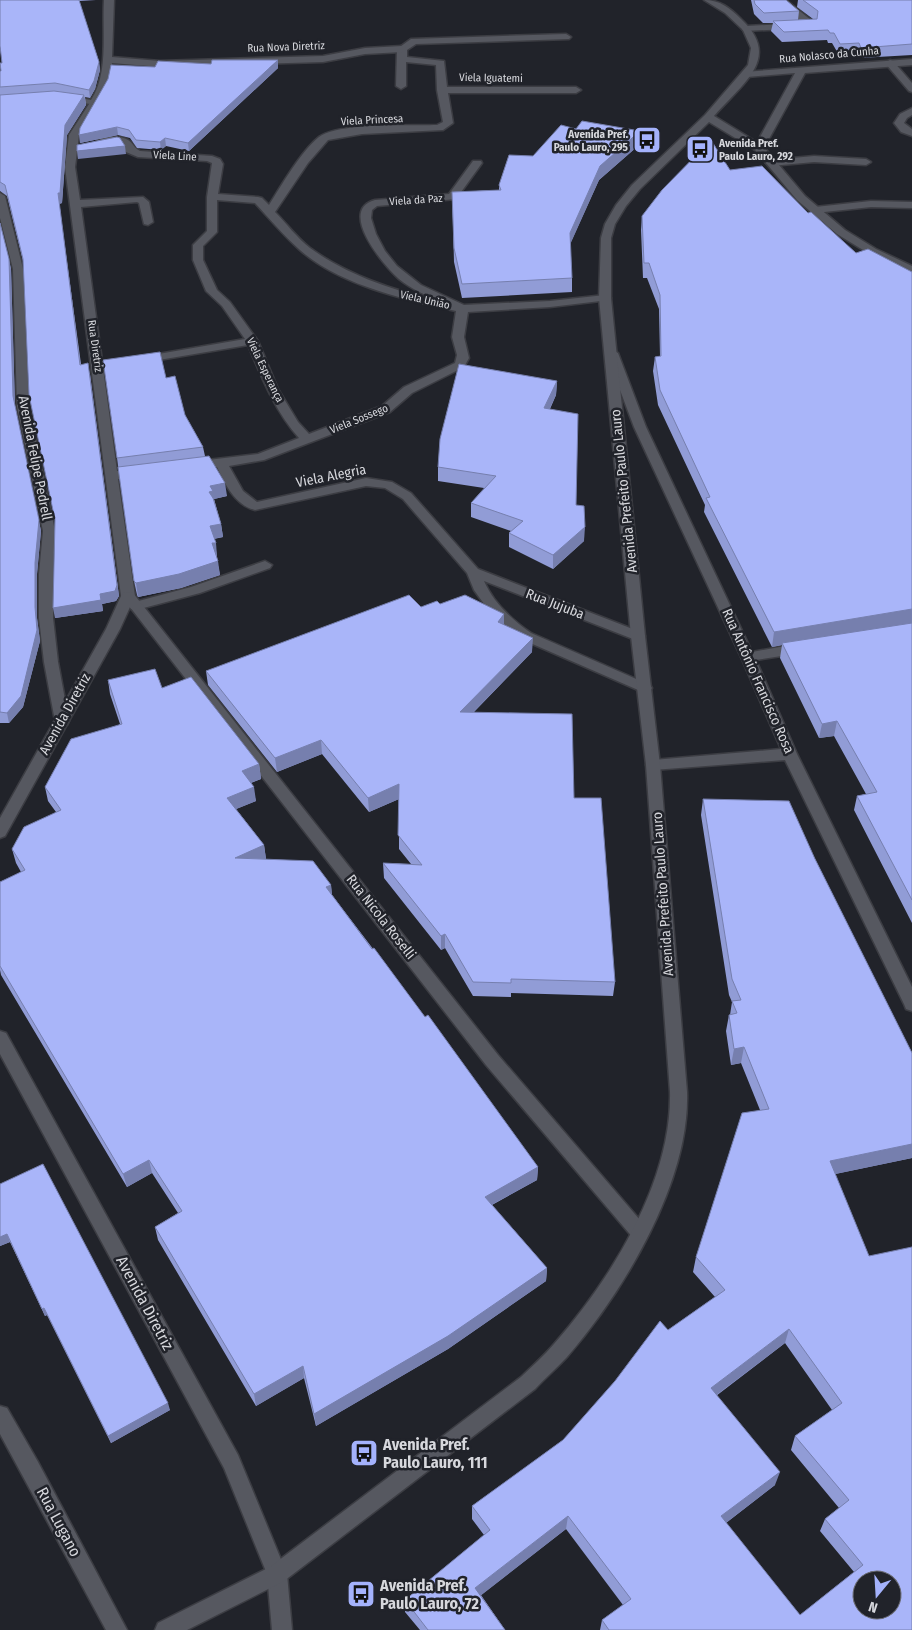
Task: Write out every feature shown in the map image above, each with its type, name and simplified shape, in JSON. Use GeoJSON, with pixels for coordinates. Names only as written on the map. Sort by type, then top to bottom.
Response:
{"type":"FeatureCollection","features":[{"type":"Feature","properties":{"kind":"street"},"geometry":{"type":"LineString","coordinates":[[56,96],[94,103],[104,88],[109,72],[107,40],[109,0]]}},
{"type":"Feature","properties":{"kind":"street","name":"Avenida Prefeito Paulo Lauro"},"geometry":{"type":"LineString","coordinates":[[165,1630],[277,1574],[528,1383],[564,1346],[594,1308],[619,1271],[656,1201],[672,1148],[678,1109],[653,765],[638,636],[612,354],[605,298],[605,245],[610,224],[621,205],[636,187],[708,117],[753,66],[756,48],[747,29],[728,11],[709,0]]}},
{"type":"Feature","properties":{"kind":"street"},"geometry":{"type":"LineString","coordinates":[[747,29],[812,26],[812,24],[782,1]]}},
{"type":"Feature","properties":{"kind":"street"},"geometry":{"type":"LineString","coordinates":[[782,1],[798,2]]}},
{"type":"Feature","properties":{"kind":"street"},"geometry":{"type":"LineString","coordinates":[[402,86],[402,49],[409,43],[422,40],[566,36]]}},
{"type":"Feature","properties":{"kind":"street","name":"Rua Nova Diretriz"},"geometry":{"type":"LineString","coordinates":[[109,60],[160,64],[323,59],[365,51],[402,49]]}},
{"type":"Feature","properties":{"kind":"street","name":"Viela Iguatemi"},"geometry":{"type":"LineString","coordinates":[[402,59],[432,60],[441,63],[442,90],[576,90]]}},
{"type":"Feature","properties":{"kind":"street","name":"Rua Nolasco da Cunha"},"geometry":{"type":"LineString","coordinates":[[747,74],[912,62]]}},
{"type":"Feature","properties":{"kind":"street"},"geometry":{"type":"LineString","coordinates":[[890,63],[912,88]]}},
{"type":"Feature","properties":{"kind":"street"},"geometry":{"type":"LineString","coordinates":[[759,148],[801,71]]}},
{"type":"Feature","properties":{"kind":"street","name":"Viela Princesa"},"geometry":{"type":"LineString","coordinates":[[270,212],[313,148],[326,137],[349,132],[411,131],[445,126],[448,123],[448,116],[442,90]]}},
{"type":"Feature","properties":{"kind":"street","name":"Rua Diretriz"},"geometry":{"type":"LineString","coordinates":[[94,103],[79,124],[81,146],[70,166],[74,204],[102,366],[112,476],[132,601]]}},
{"type":"Feature","properties":{"kind":"street"},"geometry":{"type":"LineString","coordinates":[[912,111],[903,116],[899,123],[905,130],[912,133]]}},
{"type":"Feature","properties":{"kind":"street"},"geometry":{"type":"LineString","coordinates":[[708,117],[759,148],[784,180],[814,210],[856,242],[912,270]]}},
{"type":"Feature","properties":{"kind":"street","name":"Viela Line"},"geometry":{"type":"LineString","coordinates":[[81,146],[123,140],[128,144],[130,150],[138,154],[213,159],[218,164],[212,197]]}},
{"type":"Feature","properties":{"kind":"street"},"geometry":{"type":"LineString","coordinates":[[771,163],[814,159],[866,162]]}},
{"type":"Feature","properties":{"kind":"street","name":"Viela da Paz"},"geometry":{"type":"LineString","coordinates":[[462,308],[418,287],[399,274],[370,234],[365,216],[369,206],[375,203],[452,197],[477,163]]}},
{"type":"Feature","properties":{"kind":"street","name":"Avenida Felipe Pedrell"},"geometry":{"type":"LineString","coordinates":[[0,196],[18,269],[23,406],[49,531],[46,574],[46,618],[51,662],[62,721]]}},
{"type":"Feature","properties":{"kind":"street"},"geometry":{"type":"LineString","coordinates":[[212,197],[258,200],[270,212]]}},
{"type":"Feature","properties":{"kind":"street","name":"Viela Esperança"},"geometry":{"type":"LineString","coordinates":[[212,197],[212,232],[198,245],[198,260],[212,291],[226,304],[252,341],[272,389],[293,424],[306,438]]}},
{"type":"Feature","properties":{"kind":"street"},"geometry":{"type":"LineString","coordinates":[[74,204],[139,200],[144,202],[148,222]]}},
{"type":"Feature","properties":{"kind":"street"},"geometry":{"type":"LineString","coordinates":[[814,210],[871,204],[912,205]]}},
{"type":"Feature","properties":{"kind":"street","name":"Viela União"},"geometry":{"type":"LineString","coordinates":[[270,212],[305,249],[341,272],[400,295],[462,308],[550,304],[605,298]]}},
{"type":"Feature","properties":{"kind":"street","name":"Viela Sossego"},"geometry":{"type":"LineString","coordinates":[[221,463],[252,459],[386,409],[408,390],[460,365],[464,356],[458,336],[462,320],[462,308]]}},
{"type":"Feature","properties":{"kind":"street"},"geometry":{"type":"LineString","coordinates":[[127,362],[252,341]]}},
{"type":"Feature","properties":{"kind":"street","name":"Rua Antônio Francisco Rosa"},"geometry":{"type":"LineString","coordinates":[[612,354],[640,427],[748,657],[790,754],[912,1004]]}},
{"type":"Feature","properties":{"kind":"street"},"geometry":{"type":"LineString","coordinates":[[182,466],[221,463]]}},
{"type":"Feature","properties":{"kind":"street","name":"Viela Alegria"},"geometry":{"type":"LineString","coordinates":[[221,463],[230,481],[244,501],[255,506],[366,482],[388,485],[398,490],[413,503],[455,549],[473,572],[481,590],[492,605],[514,628],[526,636],[645,688]]}},
{"type":"Feature","properties":{"kind":"street"},"geometry":{"type":"LineString","coordinates":[[112,476],[150,470]]}},
{"type":"Feature","properties":{"kind":"street"},"geometry":{"type":"LineString","coordinates":[[132,601],[195,590],[265,565]]}},
{"type":"Feature","properties":{"kind":"street","name":"Rua Jujuba"},"geometry":{"type":"LineString","coordinates":[[473,572],[638,636]]}},
{"type":"Feature","properties":{"kind":"street","name":"Avenida Diretriz"},"geometry":{"type":"LineString","coordinates":[[0,832],[100,650],[132,601]]}},
{"type":"Feature","properties":{"kind":"street","name":"Rua Nicola Roselli"},"geometry":{"type":"LineString","coordinates":[[132,601],[532,1110],[640,1233]]}},
{"type":"Feature","properties":{"kind":"street"},"geometry":{"type":"LineString","coordinates":[[748,657],[816,646]]}},
{"type":"Feature","properties":{"kind":"street"},"geometry":{"type":"LineString","coordinates":[[653,765],[790,754]]}},
{"type":"Feature","properties":{"kind":"street","name":"Avenida Diretriz"},"geometry":{"type":"LineString","coordinates":[[0,1038],[231,1462],[277,1574]]}},
{"type":"Feature","properties":{"kind":"street","name":"Rua Lugano"},"geometry":{"type":"LineString","coordinates":[[0,1415],[32,1469],[117,1630]]}},
{"type":"Feature","properties":{"kind":"street"},"geometry":{"type":"LineString","coordinates":[[277,1574],[282,1630]]}},
{"type":"Feature","properties":{"kind":"building"},"geometry":{"type":"Polygon","coordinates":[[[0,0],[79,0],[99,62],[94,81],[89,90],[55,83],[0,87],[0,63],[2,63],[0,0]]]}},
{"type":"Feature","properties":{"kind":"building"},"geometry":{"type":"Polygon","coordinates":[[[754,0],[786,0],[799,11],[764,13],[755,4],[754,0]]]}},
{"type":"Feature","properties":{"kind":"building"},"geometry":{"type":"Polygon","coordinates":[[[803,0],[912,0],[912,44],[861,48],[859,43],[840,44],[834,33],[830,33],[828,30],[784,32],[773,21],[817,19],[818,11],[803,0]]]}},
{"type":"Feature","properties":{"kind":"building"},"geometry":{"type":"Polygon","coordinates":[[[212,60],[278,60],[188,143],[165,138],[160,142],[136,140],[129,130],[117,127],[79,135],[80,128],[108,79],[111,65],[155,67],[158,61],[211,64],[212,60]]]}},
{"type":"Feature","properties":{"kind":"building"},"geometry":{"type":"Polygon","coordinates":[[[54,91],[84,95],[65,125],[60,193],[58,193],[80,365],[88,363],[117,585],[115,591],[100,594],[101,600],[53,608],[55,520],[29,395],[23,259],[5,185],[0,182],[0,95],[54,91]]]}},
{"type":"Feature","properties":{"kind":"building"},"geometry":{"type":"Polygon","coordinates":[[[582,121],[640,131],[600,166],[570,233],[572,278],[462,284],[454,248],[452,192],[501,190],[499,185],[509,155],[533,156],[561,125],[576,129],[582,121]]]}},
{"type":"Feature","properties":{"kind":"building"},"geometry":{"type":"Polygon","coordinates":[[[120,138],[125,146],[77,151],[77,145],[120,138]]]}},
{"type":"Feature","properties":{"kind":"building"},"geometry":{"type":"Polygon","coordinates":[[[711,140],[730,170],[762,166],[808,213],[811,212],[856,253],[868,249],[912,272],[912,609],[774,632],[706,498],[710,497],[660,390],[655,357],[661,356],[660,295],[649,263],[644,263],[642,216],[662,190],[711,140]]]}},
{"type":"Feature","properties":{"kind":"building"},"geometry":{"type":"Polygon","coordinates":[[[0,223],[9,259],[13,396],[39,520],[35,563],[37,630],[21,696],[7,713],[0,712],[0,223]]]}},
{"type":"Feature","properties":{"kind":"building"},"geometry":{"type":"Polygon","coordinates":[[[160,352],[166,378],[175,376],[185,415],[203,447],[117,458],[103,360],[160,352]]]}},
{"type":"Feature","properties":{"kind":"building"},"geometry":{"type":"Polygon","coordinates":[[[459,364],[557,381],[544,408],[578,414],[576,505],[584,506],[585,527],[553,555],[509,533],[523,521],[471,503],[496,476],[438,467],[440,439],[459,364]]]}},
{"type":"Feature","properties":{"kind":"building"},"geometry":{"type":"Polygon","coordinates":[[[209,456],[225,483],[210,486],[213,491],[209,492],[213,498],[221,524],[210,526],[216,543],[212,543],[218,561],[179,574],[136,583],[134,581],[118,467],[209,456]]]}},
{"type":"Feature","properties":{"kind":"building"},"geometry":{"type":"Polygon","coordinates":[[[409,595],[421,607],[437,601],[440,604],[465,595],[504,614],[498,622],[533,638],[460,712],[572,714],[574,798],[601,798],[615,982],[511,979],[511,983],[473,982],[445,934],[441,936],[383,863],[422,865],[398,835],[399,784],[368,798],[321,740],[275,758],[206,671],[409,595]]]}},
{"type":"Feature","properties":{"kind":"building"},"geometry":{"type":"Polygon","coordinates":[[[912,623],[912,900],[857,796],[877,792],[837,721],[822,724],[782,643],[912,623]]]}},
{"type":"Feature","properties":{"kind":"building"},"geometry":{"type":"Polygon","coordinates":[[[155,669],[162,688],[191,677],[259,764],[242,771],[254,787],[227,798],[264,845],[235,858],[313,861],[331,885],[326,887],[425,1017],[428,1015],[538,1167],[485,1197],[547,1268],[448,1336],[314,1414],[303,1366],[254,1394],[155,1227],[182,1211],[149,1160],[123,1174],[0,966],[0,882],[25,870],[12,849],[24,827],[61,810],[45,787],[71,739],[122,724],[108,680],[155,669]]]}},
{"type":"Feature","properties":{"kind":"building"},"geometry":{"type":"Polygon","coordinates":[[[703,799],[789,801],[815,859],[912,1053],[912,1144],[830,1161],[869,1256],[912,1247],[912,1630],[609,1630],[602,1620],[631,1599],[568,1516],[475,1588],[505,1630],[428,1630],[405,1600],[490,1530],[472,1506],[563,1440],[615,1381],[660,1321],[668,1330],[725,1290],[696,1257],[742,1113],[769,1109],[744,1047],[734,1049],[729,1015],[737,1013],[732,1001],[741,1000],[732,979],[703,799]],[[789,1329],[711,1388],[780,1472],[721,1516],[800,1615],[852,1574],[852,1620],[902,1620],[902,1570],[857,1570],[863,1565],[825,1519],[849,1500],[795,1436],[842,1403],[789,1329]]]}},
{"type":"Feature","properties":{"kind":"building"},"geometry":{"type":"Polygon","coordinates":[[[43,1164],[168,1403],[108,1436],[44,1308],[42,1309],[7,1234],[0,1237],[0,1184],[43,1164]]]}},
{"type":"Feature","properties":{"kind":"place","name":"Avenida Pref. Paulo Lauro, 295"},"geometry":{"type":"Point","coordinates":[647,140]}},
{"type":"Feature","properties":{"kind":"place","name":"Avenida Pref. Paulo Lauro, 292"},"geometry":{"type":"Point","coordinates":[700,149]}},
{"type":"Feature","properties":{"kind":"place","name":"Avenida Pref. Paulo Lauro, 111"},"geometry":{"type":"Point","coordinates":[364,1453]}},
{"type":"Feature","properties":{"kind":"place","name":"Avenida Pref. Paulo Lauro, 72"},"geometry":{"type":"Point","coordinates":[361,1594]}}]}
